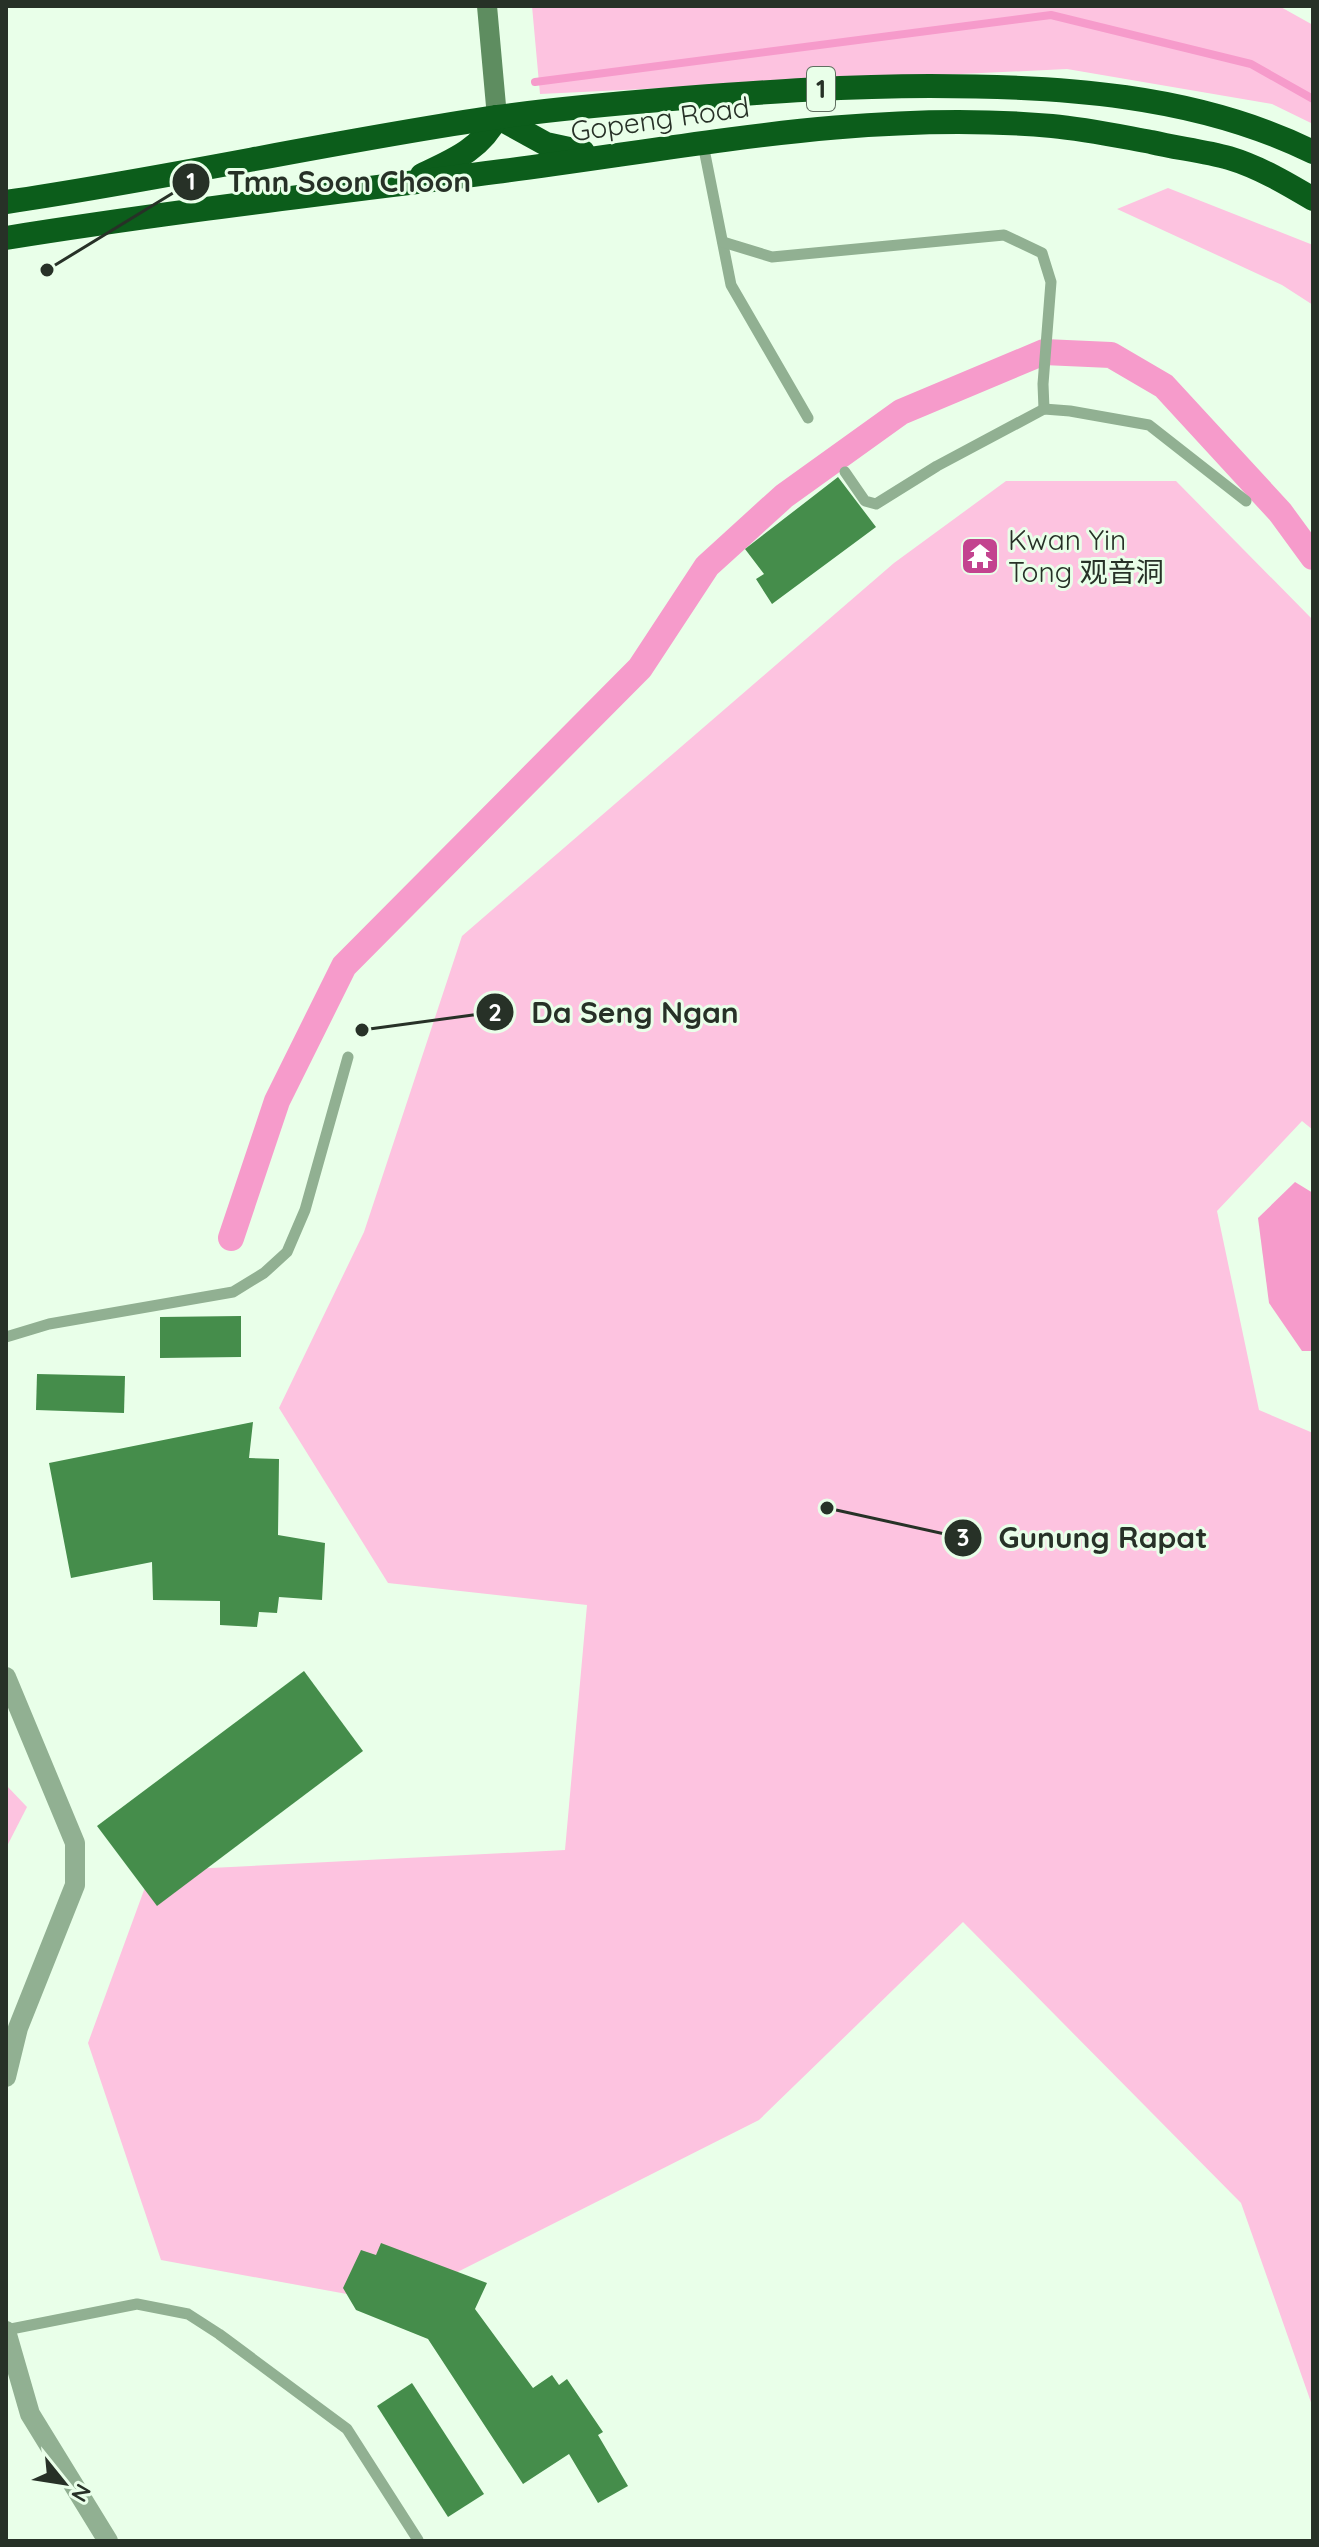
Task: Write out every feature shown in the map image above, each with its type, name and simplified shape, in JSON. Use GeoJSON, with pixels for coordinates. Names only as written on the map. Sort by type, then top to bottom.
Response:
{"type":"FeatureCollection","features":[{"type":"Feature","properties":{"kind":"highway","name":"Gopeng Road"},"geometry":{"type":"LineString","coordinates":[[6,202],[109,187],[497,117],[739,94],[877,86],[1013,87],[1145,100],[1233,119],[1264,129],[1313,152]]}},
{"type":"Feature","properties":{"kind":"highway"},"geometry":{"type":"LineString","coordinates":[[402,184],[467,152],[488,136],[497,117],[546,144],[605,156]]}},
{"type":"Feature","properties":{"kind":"highway","name":"Gopeng Road"},"geometry":{"type":"LineString","coordinates":[[6,238],[117,220],[779,133],[887,123],[993,122],[1055,126],[1228,158],[1269,173],[1313,199]]}},
{"type":"Feature","properties":{"kind":"street"},"geometry":{"type":"LineString","coordinates":[[487,6],[497,117]]}},
{"type":"Feature","properties":{"kind":"street"},"geometry":{"type":"LineString","coordinates":[[6,1677],[75,1843],[75,1885],[18,2028],[6,2077]]}},
{"type":"Feature","properties":{"kind":"street"},"geometry":{"type":"LineString","coordinates":[[6,2330],[30,2414],[108,2541]]}},
{"type":"Feature","properties":{"kind":"lane"},"geometry":{"type":"LineString","coordinates":[[703,144],[731,285],[808,418]]}},
{"type":"Feature","properties":{"kind":"lane"},"geometry":{"type":"LineString","coordinates":[[723,242],[772,257],[1004,235],[1042,253],[1051,282],[1044,409]]}},
{"type":"Feature","properties":{"kind":"lane"},"geometry":{"type":"LineString","coordinates":[[845,472],[865,501],[876,504],[949,459],[1044,409],[1149,425],[1246,501]]}},
{"type":"Feature","properties":{"kind":"lane"},"geometry":{"type":"LineString","coordinates":[[6,1337],[49,1324],[233,1292],[264,1273],[287,1252],[305,1210],[348,1057]]}},
{"type":"Feature","properties":{"kind":"lane"},"geometry":{"type":"LineString","coordinates":[[6,2330],[137,2304],[188,2314],[347,2429],[418,2540]]}},
{"type":"Feature","properties":{"kind":"shaded area"},"geometry":{"type":"Polygon","coordinates":[[[532,6],[1279,6],[1313,25],[1313,124],[1272,104],[1067,69],[540,94],[532,6]]]}},
{"type":"Feature","properties":{"kind":"shaded area"},"geometry":{"type":"Polygon","coordinates":[[[1168,188],[1313,245],[1313,305],[1282,285],[1117,209],[1168,188]]]}},
{"type":"Feature","properties":{"kind":"shaded area"},"geometry":{"type":"Polygon","coordinates":[[[1006,481],[1176,481],[1313,620],[1313,1130],[1302,1121],[1217,1211],[1259,1410],[1313,1433],[1313,2408],[1241,2203],[963,1922],[759,2120],[396,2303],[161,2260],[88,2043],[151,1871],[565,1850],[587,1605],[388,1583],[279,1408],[364,1232],[462,936],[894,563],[1006,481]]]}},
{"type":"Feature","properties":{"kind":"shaded area"},"geometry":{"type":"Polygon","coordinates":[[[1295,1182],[1313,1193],[1313,1351],[1302,1351],[1269,1303],[1258,1218],[1295,1182]]]}},
{"type":"Feature","properties":{"kind":"shaded area"},"geometry":{"type":"Polygon","coordinates":[[[6,1785],[27,1807],[6,1848],[6,1785]]]}},
{"type":"Feature","properties":{"kind":"building"},"geometry":{"type":"Polygon","coordinates":[[[838,477],[876,527],[772,604],[756,579],[764,574],[745,549],[838,477]]]}},
{"type":"Feature","properties":{"kind":"building"},"geometry":{"type":"Polygon","coordinates":[[[241,1316],[241,1357],[160,1358],[160,1317],[241,1316]]]}},
{"type":"Feature","properties":{"kind":"building"},"geometry":{"type":"Polygon","coordinates":[[[37,1374],[125,1376],[124,1413],[36,1410],[37,1374]]]}},
{"type":"Feature","properties":{"kind":"building"},"geometry":{"type":"Polygon","coordinates":[[[253,1422],[249,1458],[279,1459],[278,1535],[325,1543],[322,1600],[279,1597],[277,1613],[259,1612],[257,1627],[220,1625],[220,1601],[153,1600],[152,1562],[71,1578],[49,1463],[253,1422]]]}},
{"type":"Feature","properties":{"kind":"building"},"geometry":{"type":"Polygon","coordinates":[[[304,1671],[363,1751],[157,1906],[97,1826],[304,1671]]]}},
{"type":"Feature","properties":{"kind":"building"},"geometry":{"type":"Polygon","coordinates":[[[381,2243],[487,2283],[475,2309],[533,2388],[552,2375],[559,2385],[567,2379],[603,2432],[598,2435],[628,2486],[598,2503],[569,2454],[523,2484],[428,2339],[356,2310],[343,2288],[361,2250],[376,2255],[381,2243]]]}},
{"type":"Feature","properties":{"kind":"building"},"geometry":{"type":"Polygon","coordinates":[[[412,2383],[484,2494],[448,2517],[377,2406],[412,2383]]]}},
{"type":"Feature","properties":{"kind":"waterway"},"geometry":{"type":"LineString","coordinates":[[535,82],[1051,15],[1251,64],[1313,99]]}},
{"type":"Feature","properties":{"kind":"waterway"},"geometry":{"type":"LineString","coordinates":[[231,1238],[277,1101],[344,966],[640,668],[707,566],[784,496],[901,412],[1044,352],[1111,355],[1164,386],[1280,512],[1313,557]]}},
{"type":"Feature","properties":{"kind":"place","name":"Tmn Soon Choon"},"geometry":{"type":"Point","coordinates":[47,270]}},
{"type":"Feature","properties":{"kind":"place","name":"Kwan Yin Tong 观音洞"},"geometry":{"type":"Point","coordinates":[980,556]}},
{"type":"Feature","properties":{"kind":"place","name":"Da Seng Ngan"},"geometry":{"type":"Point","coordinates":[362,1030]}},
{"type":"Feature","properties":{"kind":"place","name":"Gunung Rapat"},"geometry":{"type":"Point","coordinates":[827,1508]}}]}
